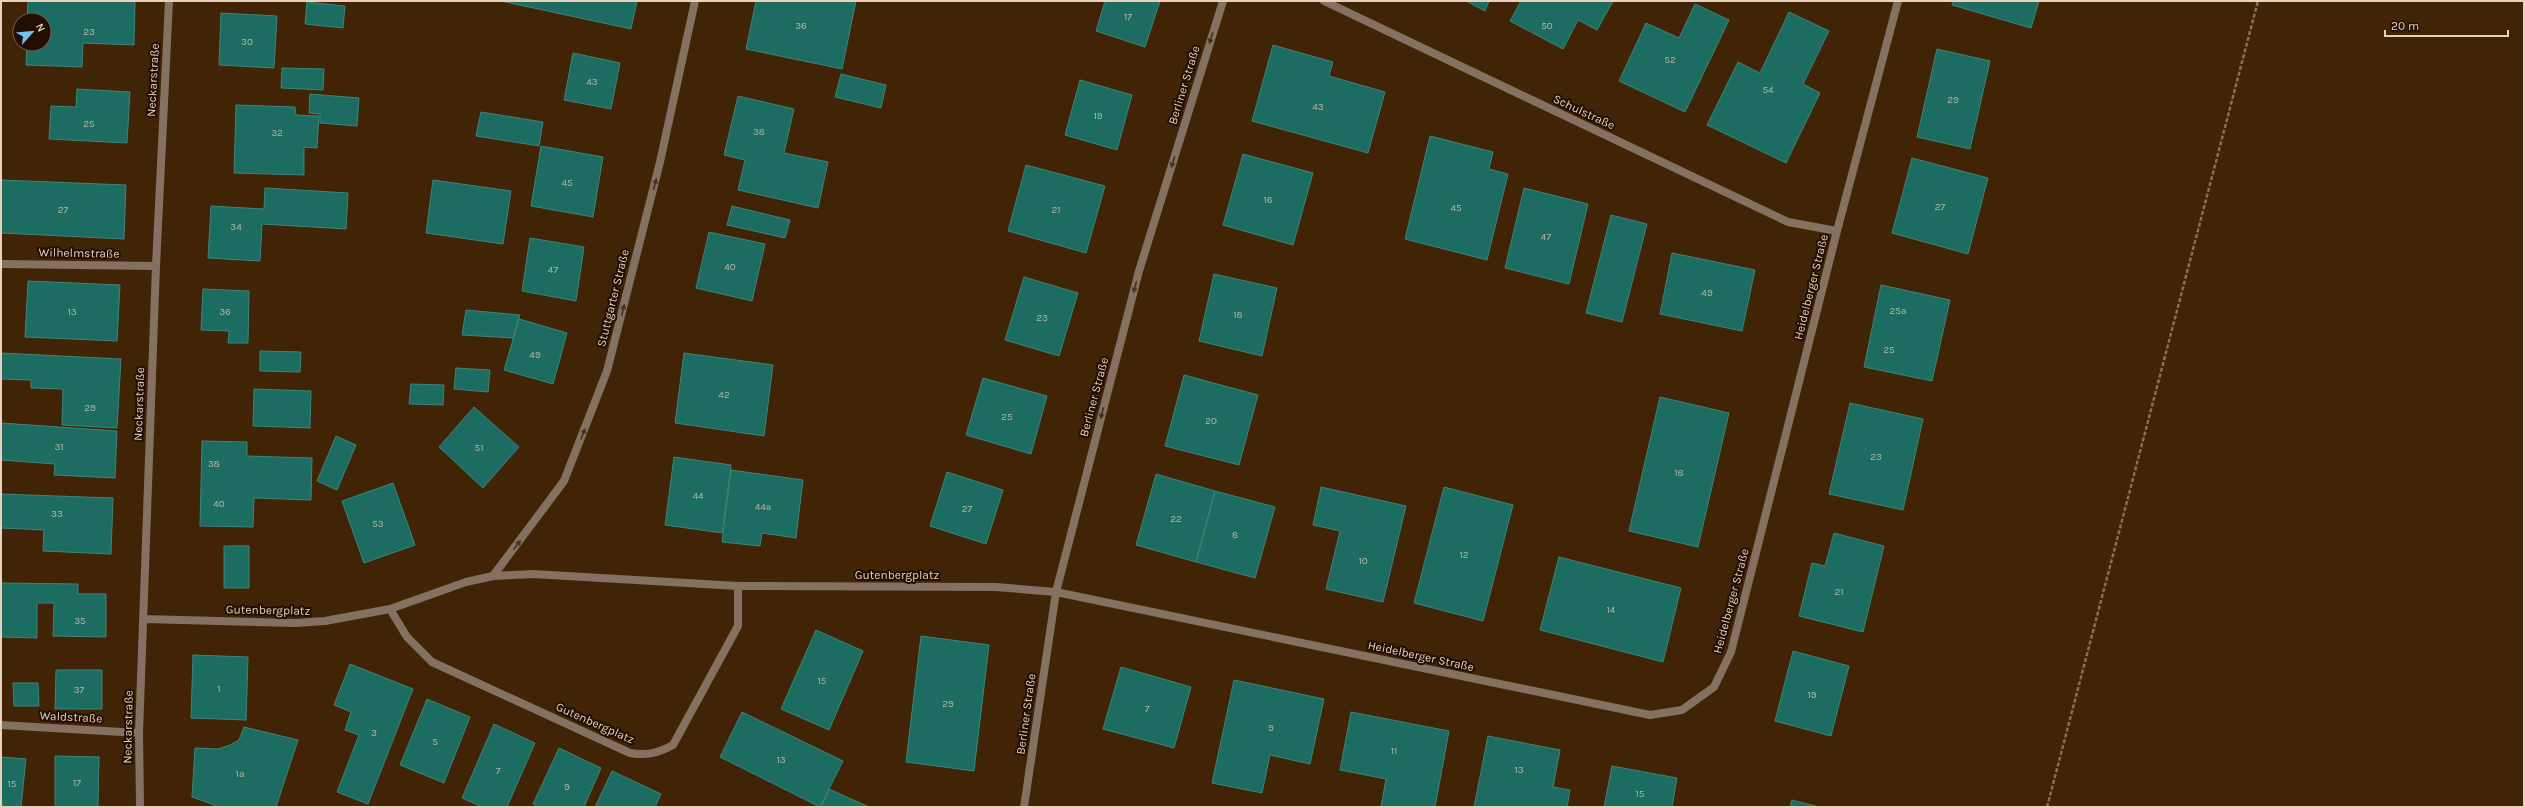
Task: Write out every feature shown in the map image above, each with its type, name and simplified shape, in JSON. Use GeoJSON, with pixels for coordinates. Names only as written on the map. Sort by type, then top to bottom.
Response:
{"type":"FeatureCollection","features":[{"type":"Feature","properties":{"kind":"street","name":"Neckarstraße"},"geometry":{"type":"LineString","coordinates":[[140,807],[139,732],[156,266],[169,1]]}},
{"type":"Feature","properties":{"kind":"street","name":"Stuttgarter Straße"},"geometry":{"type":"LineString","coordinates":[[493,576],[564,481],[607,371],[660,162],[695,1]]}},
{"type":"Feature","properties":{"kind":"street","name":"Berliner Straße"},"geometry":{"type":"LineString","coordinates":[[1024,807],[1056,592],[1139,271],[1223,1]]}},
{"type":"Feature","properties":{"kind":"street","name":"Schulstraße"},"geometry":{"type":"LineString","coordinates":[[1324,1],[1788,222],[1837,231]]}},
{"type":"Feature","properties":{"kind":"street","name":"Heidelberger Straße"},"geometry":{"type":"LineString","coordinates":[[1056,592],[1650,715],[1682,710],[1714,687],[1731,652],[1837,231],[1898,1]]}},
{"type":"Feature","properties":{"kind":"street","name":"Wilhelmstraße"},"geometry":{"type":"LineString","coordinates":[[1,264],[156,266]]}},
{"type":"Feature","properties":{"kind":"street","name":"Gutenbergplatz"},"geometry":{"type":"LineString","coordinates":[[144,619],[296,623],[338,620],[390,609],[466,582],[493,576],[533,574],[738,586],[996,587],[1056,592]]}},
{"type":"Feature","properties":{"kind":"street","name":"Gutenbergplatz"},"geometry":{"type":"LineString","coordinates":[[390,609],[407,637],[432,662],[630,753],[645,755],[659,753],[673,746],[738,626],[738,586]]}},
{"type":"Feature","properties":{"kind":"street","name":"Waldstraße"},"geometry":{"type":"LineString","coordinates":[[1,725],[139,732]]}},
{"type":"Feature","properties":{"kind":"path"},"geometry":{"type":"LineString","coordinates":[[2047,807],[2258,1]]}},
{"type":"Feature","properties":{"kind":"building"},"geometry":{"type":"Polygon","coordinates":[[[28,1],[135,1],[134,45],[83,43],[82,67],[26,65],[27,52],[52,52],[52,12],[27,12],[28,1]]]}},
{"type":"Feature","properties":{"kind":"building"},"geometry":{"type":"Polygon","coordinates":[[[501,1],[637,1],[631,29],[501,1]]]}},
{"type":"Feature","properties":{"kind":"building"},"geometry":{"type":"Polygon","coordinates":[[[756,1],[856,1],[842,69],[746,49],[756,1]]]}},
{"type":"Feature","properties":{"kind":"building"},"geometry":{"type":"Polygon","coordinates":[[[1105,1],[1160,1],[1145,47],[1096,31],[1105,1]]]}},
{"type":"Feature","properties":{"kind":"building"},"geometry":{"type":"Polygon","coordinates":[[[1466,1],[1489,1],[1485,11],[1466,1]]]}},
{"type":"Feature","properties":{"kind":"building"},"geometry":{"type":"Polygon","coordinates":[[[1521,1],[1613,1],[1597,30],[1578,20],[1563,49],[1510,21],[1521,1]]]}},
{"type":"Feature","properties":{"kind":"building"},"geometry":{"type":"Polygon","coordinates":[[[1953,1],[2039,1],[2031,28],[1952,5],[1953,1]]]}},
{"type":"Feature","properties":{"kind":"building"},"geometry":{"type":"Polygon","coordinates":[[[307,2],[345,6],[343,28],[305,24],[307,2]]]}},
{"type":"Feature","properties":{"kind":"building"},"geometry":{"type":"Polygon","coordinates":[[[1695,4],[1729,20],[1685,112],[1619,81],[1646,23],[1679,38],[1695,4]]]}},
{"type":"Feature","properties":{"kind":"building"},"geometry":{"type":"Polygon","coordinates":[[[1789,12],[1829,31],[1803,84],[1820,93],[1786,163],[1707,125],[1738,62],[1760,73],[1789,12]]]}},
{"type":"Feature","properties":{"kind":"building"},"geometry":{"type":"Polygon","coordinates":[[[221,13],[277,16],[274,68],[219,65],[221,13]]]}},
{"type":"Feature","properties":{"kind":"building"},"geometry":{"type":"Polygon","coordinates":[[[1273,45],[1333,62],[1329,76],[1385,92],[1368,153],[1252,121],[1273,45]]]}},
{"type":"Feature","properties":{"kind":"building"},"geometry":{"type":"Polygon","coordinates":[[[1937,49],[1990,61],[1970,149],[1917,137],[1937,49]]]}},
{"type":"Feature","properties":{"kind":"building"},"geometry":{"type":"Polygon","coordinates":[[[573,53],[620,63],[611,109],[564,100],[573,53]]]}},
{"type":"Feature","properties":{"kind":"building"},"geometry":{"type":"Polygon","coordinates":[[[282,68],[324,69],[323,90],[281,88],[282,68]]]}},
{"type":"Feature","properties":{"kind":"building"},"geometry":{"type":"Polygon","coordinates":[[[841,74],[886,85],[881,108],[835,97],[841,74]]]}},
{"type":"Feature","properties":{"kind":"building"},"geometry":{"type":"Polygon","coordinates":[[[1080,80],[1132,95],[1117,150],[1065,135],[1080,80]]]}},
{"type":"Feature","properties":{"kind":"building"},"geometry":{"type":"Polygon","coordinates":[[[77,89],[130,92],[127,143],[49,139],[51,106],[76,107],[77,89]]]}},
{"type":"Feature","properties":{"kind":"building"},"geometry":{"type":"Polygon","coordinates":[[[310,94],[359,98],[357,126],[320,123],[320,114],[309,113],[310,94]]]}},
{"type":"Feature","properties":{"kind":"building"},"geometry":{"type":"Polygon","coordinates":[[[738,96],[794,109],[784,153],[828,162],[818,208],[738,190],[745,160],[724,155],[738,96]]]}},
{"type":"Feature","properties":{"kind":"building"},"geometry":{"type":"Polygon","coordinates":[[[236,105],[295,107],[296,115],[319,116],[317,148],[304,147],[304,175],[234,173],[236,105]]]}},
{"type":"Feature","properties":{"kind":"building"},"geometry":{"type":"Polygon","coordinates":[[[481,112],[543,122],[539,146],[476,136],[481,112]]]}},
{"type":"Feature","properties":{"kind":"building"},"geometry":{"type":"Polygon","coordinates":[[[1430,136],[1493,152],[1489,169],[1508,174],[1487,260],[1405,239],[1430,136]]]}},
{"type":"Feature","properties":{"kind":"building"},"geometry":{"type":"Polygon","coordinates":[[[541,146],[603,157],[593,217],[531,206],[541,146]]]}},
{"type":"Feature","properties":{"kind":"building"},"geometry":{"type":"Polygon","coordinates":[[[1243,154],[1313,173],[1293,245],[1223,225],[1243,154]]]}},
{"type":"Feature","properties":{"kind":"building"},"geometry":{"type":"Polygon","coordinates":[[[1912,158],[1988,178],[1968,254],[1892,233],[1912,158]]]}},
{"type":"Feature","properties":{"kind":"building"},"geometry":{"type":"Polygon","coordinates":[[[1026,165],[1105,186],[1086,253],[1008,231],[1026,165]]]}},
{"type":"Feature","properties":{"kind":"building"},"geometry":{"type":"Polygon","coordinates":[[[1,180],[126,185],[124,239],[1,233],[1,180]]]}},
{"type":"Feature","properties":{"kind":"building"},"geometry":{"type":"Polygon","coordinates":[[[433,180],[511,191],[503,244],[426,233],[433,180]]]}},
{"type":"Feature","properties":{"kind":"building"},"geometry":{"type":"Polygon","coordinates":[[[265,188],[348,193],[346,229],[262,224],[260,261],[208,258],[211,206],[264,209],[265,188]]]}},
{"type":"Feature","properties":{"kind":"building"},"geometry":{"type":"Polygon","coordinates":[[[1524,188],[1588,204],[1569,284],[1505,268],[1524,188]]]}},
{"type":"Feature","properties":{"kind":"building"},"geometry":{"type":"Polygon","coordinates":[[[732,206],[790,220],[785,238],[727,225],[732,206]]]}},
{"type":"Feature","properties":{"kind":"building"},"geometry":{"type":"Polygon","coordinates":[[[1611,215],[1647,224],[1622,322],[1586,313],[1611,215]]]}},
{"type":"Feature","properties":{"kind":"building"},"geometry":{"type":"Polygon","coordinates":[[[709,232],[765,244],[752,301],[696,288],[709,232]]]}},
{"type":"Feature","properties":{"kind":"building"},"geometry":{"type":"Polygon","coordinates":[[[530,238],[584,247],[576,301],[522,291],[530,238]]]}},
{"type":"Feature","properties":{"kind":"building"},"geometry":{"type":"Polygon","coordinates":[[[1672,253],[1755,270],[1742,331],[1660,314],[1672,253]]]}},
{"type":"Feature","properties":{"kind":"building"},"geometry":{"type":"Polygon","coordinates":[[[1214,274],[1277,288],[1262,356],[1199,341],[1214,274]]]}},
{"type":"Feature","properties":{"kind":"building"},"geometry":{"type":"Polygon","coordinates":[[[1024,277],[1078,293],[1059,356],[1005,340],[1024,277]]]}},
{"type":"Feature","properties":{"kind":"building"},"geometry":{"type":"Polygon","coordinates":[[[28,281],[120,285],[117,341],[25,337],[28,281]]]}},
{"type":"Feature","properties":{"kind":"building"},"geometry":{"type":"Polygon","coordinates":[[[1881,285],[1950,300],[1932,381],[1864,367],[1881,285]]]}},
{"type":"Feature","properties":{"kind":"building"},"geometry":{"type":"Polygon","coordinates":[[[203,289],[249,291],[248,343],[228,343],[229,331],[201,330],[203,289]]]}},
{"type":"Feature","properties":{"kind":"building"},"geometry":{"type":"Polygon","coordinates":[[[466,310],[520,315],[513,338],[462,335],[466,310]]]}},
{"type":"Feature","properties":{"kind":"building"},"geometry":{"type":"Polygon","coordinates":[[[519,319],[567,333],[553,384],[504,370],[519,319]]]}},
{"type":"Feature","properties":{"kind":"building"},"geometry":{"type":"Polygon","coordinates":[[[260,351],[301,352],[300,372],[260,371],[260,351]]]}},
{"type":"Feature","properties":{"kind":"building"},"geometry":{"type":"Polygon","coordinates":[[[1,353],[121,359],[117,428],[62,425],[63,389],[31,388],[31,380],[1,379],[1,353]]]}},
{"type":"Feature","properties":{"kind":"building"},"geometry":{"type":"Polygon","coordinates":[[[684,353],[773,365],[764,436],[675,423],[684,353]]]}},
{"type":"Feature","properties":{"kind":"building"},"geometry":{"type":"Polygon","coordinates":[[[456,368],[490,370],[488,392],[454,389],[456,368]]]}},
{"type":"Feature","properties":{"kind":"building"},"geometry":{"type":"Polygon","coordinates":[[[1184,375],[1258,395],[1239,465],[1165,446],[1184,375]]]}},
{"type":"Feature","properties":{"kind":"building"},"geometry":{"type":"Polygon","coordinates":[[[983,378],[1047,396],[1031,454],[966,435],[983,378]]]}},
{"type":"Feature","properties":{"kind":"building"},"geometry":{"type":"Polygon","coordinates":[[[411,384],[444,385],[443,405],[409,404],[411,384]]]}},
{"type":"Feature","properties":{"kind":"building"},"geometry":{"type":"Polygon","coordinates":[[[254,389],[311,391],[310,428],[253,426],[254,389]]]}},
{"type":"Feature","properties":{"kind":"building"},"geometry":{"type":"Polygon","coordinates":[[[1660,397],[1729,413],[1698,547],[1629,531],[1660,397]]]}},
{"type":"Feature","properties":{"kind":"building"},"geometry":{"type":"Polygon","coordinates":[[[1850,403],[1923,419],[1903,510],[1829,494],[1850,403]]]}},
{"type":"Feature","properties":{"kind":"building"},"geometry":{"type":"Polygon","coordinates":[[[474,407],[519,447],[483,488],[439,447],[474,407]]]}},
{"type":"Feature","properties":{"kind":"building"},"geometry":{"type":"Polygon","coordinates":[[[1,423],[117,431],[115,478],[54,475],[55,464],[1,460],[1,423]]]}},
{"type":"Feature","properties":{"kind":"building"},"geometry":{"type":"Polygon","coordinates":[[[336,436],[356,445],[337,490],[317,481],[336,436]]]}},
{"type":"Feature","properties":{"kind":"building"},"geometry":{"type":"Polygon","coordinates":[[[202,441],[247,442],[247,456],[312,458],[311,500],[254,498],[253,527],[200,526],[202,441]]]}},
{"type":"Feature","properties":{"kind":"building"},"geometry":{"type":"Polygon","coordinates":[[[674,457],[731,465],[722,533],[665,525],[674,457]]]}},
{"type":"Feature","properties":{"kind":"building"},"geometry":{"type":"Polygon","coordinates":[[[731,470],[803,480],[796,538],[762,533],[760,546],[722,542],[731,470]]]}},
{"type":"Feature","properties":{"kind":"building"},"geometry":{"type":"Polygon","coordinates":[[[947,472],[1003,490],[986,544],[930,526],[947,472]]]}},
{"type":"Feature","properties":{"kind":"building"},"geometry":{"type":"Polygon","coordinates":[[[1156,474],[1215,491],[1196,562],[1136,545],[1156,474]]]}},
{"type":"Feature","properties":{"kind":"building"},"geometry":{"type":"Polygon","coordinates":[[[393,483],[415,545],[364,563],[342,501],[393,483]]]}},
{"type":"Feature","properties":{"kind":"building"},"geometry":{"type":"Polygon","coordinates":[[[1321,487],[1406,506],[1383,602],[1326,589],[1340,531],[1313,525],[1321,487]]]}},
{"type":"Feature","properties":{"kind":"building"},"geometry":{"type":"Polygon","coordinates":[[[1444,487],[1513,505],[1483,621],[1414,603],[1444,487]]]}},
{"type":"Feature","properties":{"kind":"building"},"geometry":{"type":"Polygon","coordinates":[[[1215,491],[1275,507],[1255,578],[1196,562],[1215,491]]]}},
{"type":"Feature","properties":{"kind":"building"},"geometry":{"type":"Polygon","coordinates":[[[1,494],[113,498],[111,554],[43,551],[44,530],[1,528],[1,494]]]}},
{"type":"Feature","properties":{"kind":"building"},"geometry":{"type":"Polygon","coordinates":[[[1834,533],[1884,546],[1863,632],[1799,616],[1812,563],[1825,566],[1834,533]]]}},
{"type":"Feature","properties":{"kind":"building"},"geometry":{"type":"Polygon","coordinates":[[[224,546],[249,546],[249,588],[224,588],[224,546]]]}},
{"type":"Feature","properties":{"kind":"building"},"geometry":{"type":"Polygon","coordinates":[[[1559,557],[1681,588],[1663,662],[1540,630],[1559,557]]]}},
{"type":"Feature","properties":{"kind":"building"},"geometry":{"type":"Polygon","coordinates":[[[1,583],[78,584],[78,594],[106,594],[106,637],[53,636],[54,603],[37,603],[37,638],[1,637],[1,583]]]}},
{"type":"Feature","properties":{"kind":"building"},"geometry":{"type":"Polygon","coordinates":[[[816,630],[863,651],[829,730],[781,709],[816,630]]]}},
{"type":"Feature","properties":{"kind":"building"},"geometry":{"type":"Polygon","coordinates":[[[921,636],[989,645],[974,771],[906,762],[921,636]]]}},
{"type":"Feature","properties":{"kind":"building"},"geometry":{"type":"Polygon","coordinates":[[[1793,651],[1849,666],[1831,736],[1775,721],[1793,651]]]}},
{"type":"Feature","properties":{"kind":"building"},"geometry":{"type":"Polygon","coordinates":[[[193,655],[248,657],[246,720],[191,718],[193,655]]]}},
{"type":"Feature","properties":{"kind":"building"},"geometry":{"type":"Polygon","coordinates":[[[350,664],[413,689],[368,804],[337,792],[359,735],[345,730],[351,712],[334,705],[350,664]]]}},
{"type":"Feature","properties":{"kind":"building"},"geometry":{"type":"Polygon","coordinates":[[[1121,667],[1191,687],[1174,748],[1103,729],[1121,667]]]}},
{"type":"Feature","properties":{"kind":"building"},"geometry":{"type":"Polygon","coordinates":[[[56,670],[102,670],[102,709],[55,709],[56,670]]]}},
{"type":"Feature","properties":{"kind":"building"},"geometry":{"type":"Polygon","coordinates":[[[1234,680],[1324,699],[1310,764],[1270,755],[1262,793],[1212,783],[1234,680]]]}},
{"type":"Feature","properties":{"kind":"building"},"geometry":{"type":"Polygon","coordinates":[[[13,683],[38,683],[39,706],[14,706],[13,683]]]}},
{"type":"Feature","properties":{"kind":"building"},"geometry":{"type":"Polygon","coordinates":[[[427,699],[470,717],[444,783],[400,765],[427,699]]]}},
{"type":"Feature","properties":{"kind":"building"},"geometry":{"type":"Polygon","coordinates":[[[742,712],[843,761],[820,807],[720,757],[742,712]]]}},
{"type":"Feature","properties":{"kind":"building"},"geometry":{"type":"Polygon","coordinates":[[[1351,712],[1449,731],[1435,807],[1381,807],[1386,779],[1340,770],[1351,712]]]}},
{"type":"Feature","properties":{"kind":"building"},"geometry":{"type":"Polygon","coordinates":[[[494,724],[535,743],[507,807],[482,807],[462,798],[494,724]]]}},
{"type":"Feature","properties":{"kind":"building"},"geometry":{"type":"Polygon","coordinates":[[[244,727],[298,740],[276,807],[220,807],[192,797],[195,748],[218,749],[230,745],[239,740],[244,727]]]}},
{"type":"Feature","properties":{"kind":"building"},"geometry":{"type":"Polygon","coordinates":[[[1488,736],[1560,750],[1553,787],[1570,790],[1567,807],[1474,807],[1488,736]]]}},
{"type":"Feature","properties":{"kind":"building"},"geometry":{"type":"Polygon","coordinates":[[[559,748],[601,768],[584,807],[539,807],[533,804],[559,748]]]}},
{"type":"Feature","properties":{"kind":"building"},"geometry":{"type":"Polygon","coordinates":[[[55,756],[99,757],[98,807],[55,807],[55,756]]]}},
{"type":"Feature","properties":{"kind":"building"},"geometry":{"type":"Polygon","coordinates":[[[1,757],[26,759],[21,807],[1,807],[1,757]]]}},
{"type":"Feature","properties":{"kind":"building"},"geometry":{"type":"Polygon","coordinates":[[[1612,766],[1677,778],[1672,807],[1604,807],[1612,766]]]}},
{"type":"Feature","properties":{"kind":"building"},"geometry":{"type":"Polygon","coordinates":[[[612,771],[661,794],[655,807],[595,807],[612,771]]]}},
{"type":"Feature","properties":{"kind":"building"},"geometry":{"type":"Polygon","coordinates":[[[829,789],[869,807],[821,807],[829,789]]]}},
{"type":"Feature","properties":{"kind":"building"},"geometry":{"type":"Polygon","coordinates":[[[1792,800],[1819,807],[1790,807],[1792,800]]]}}]}
